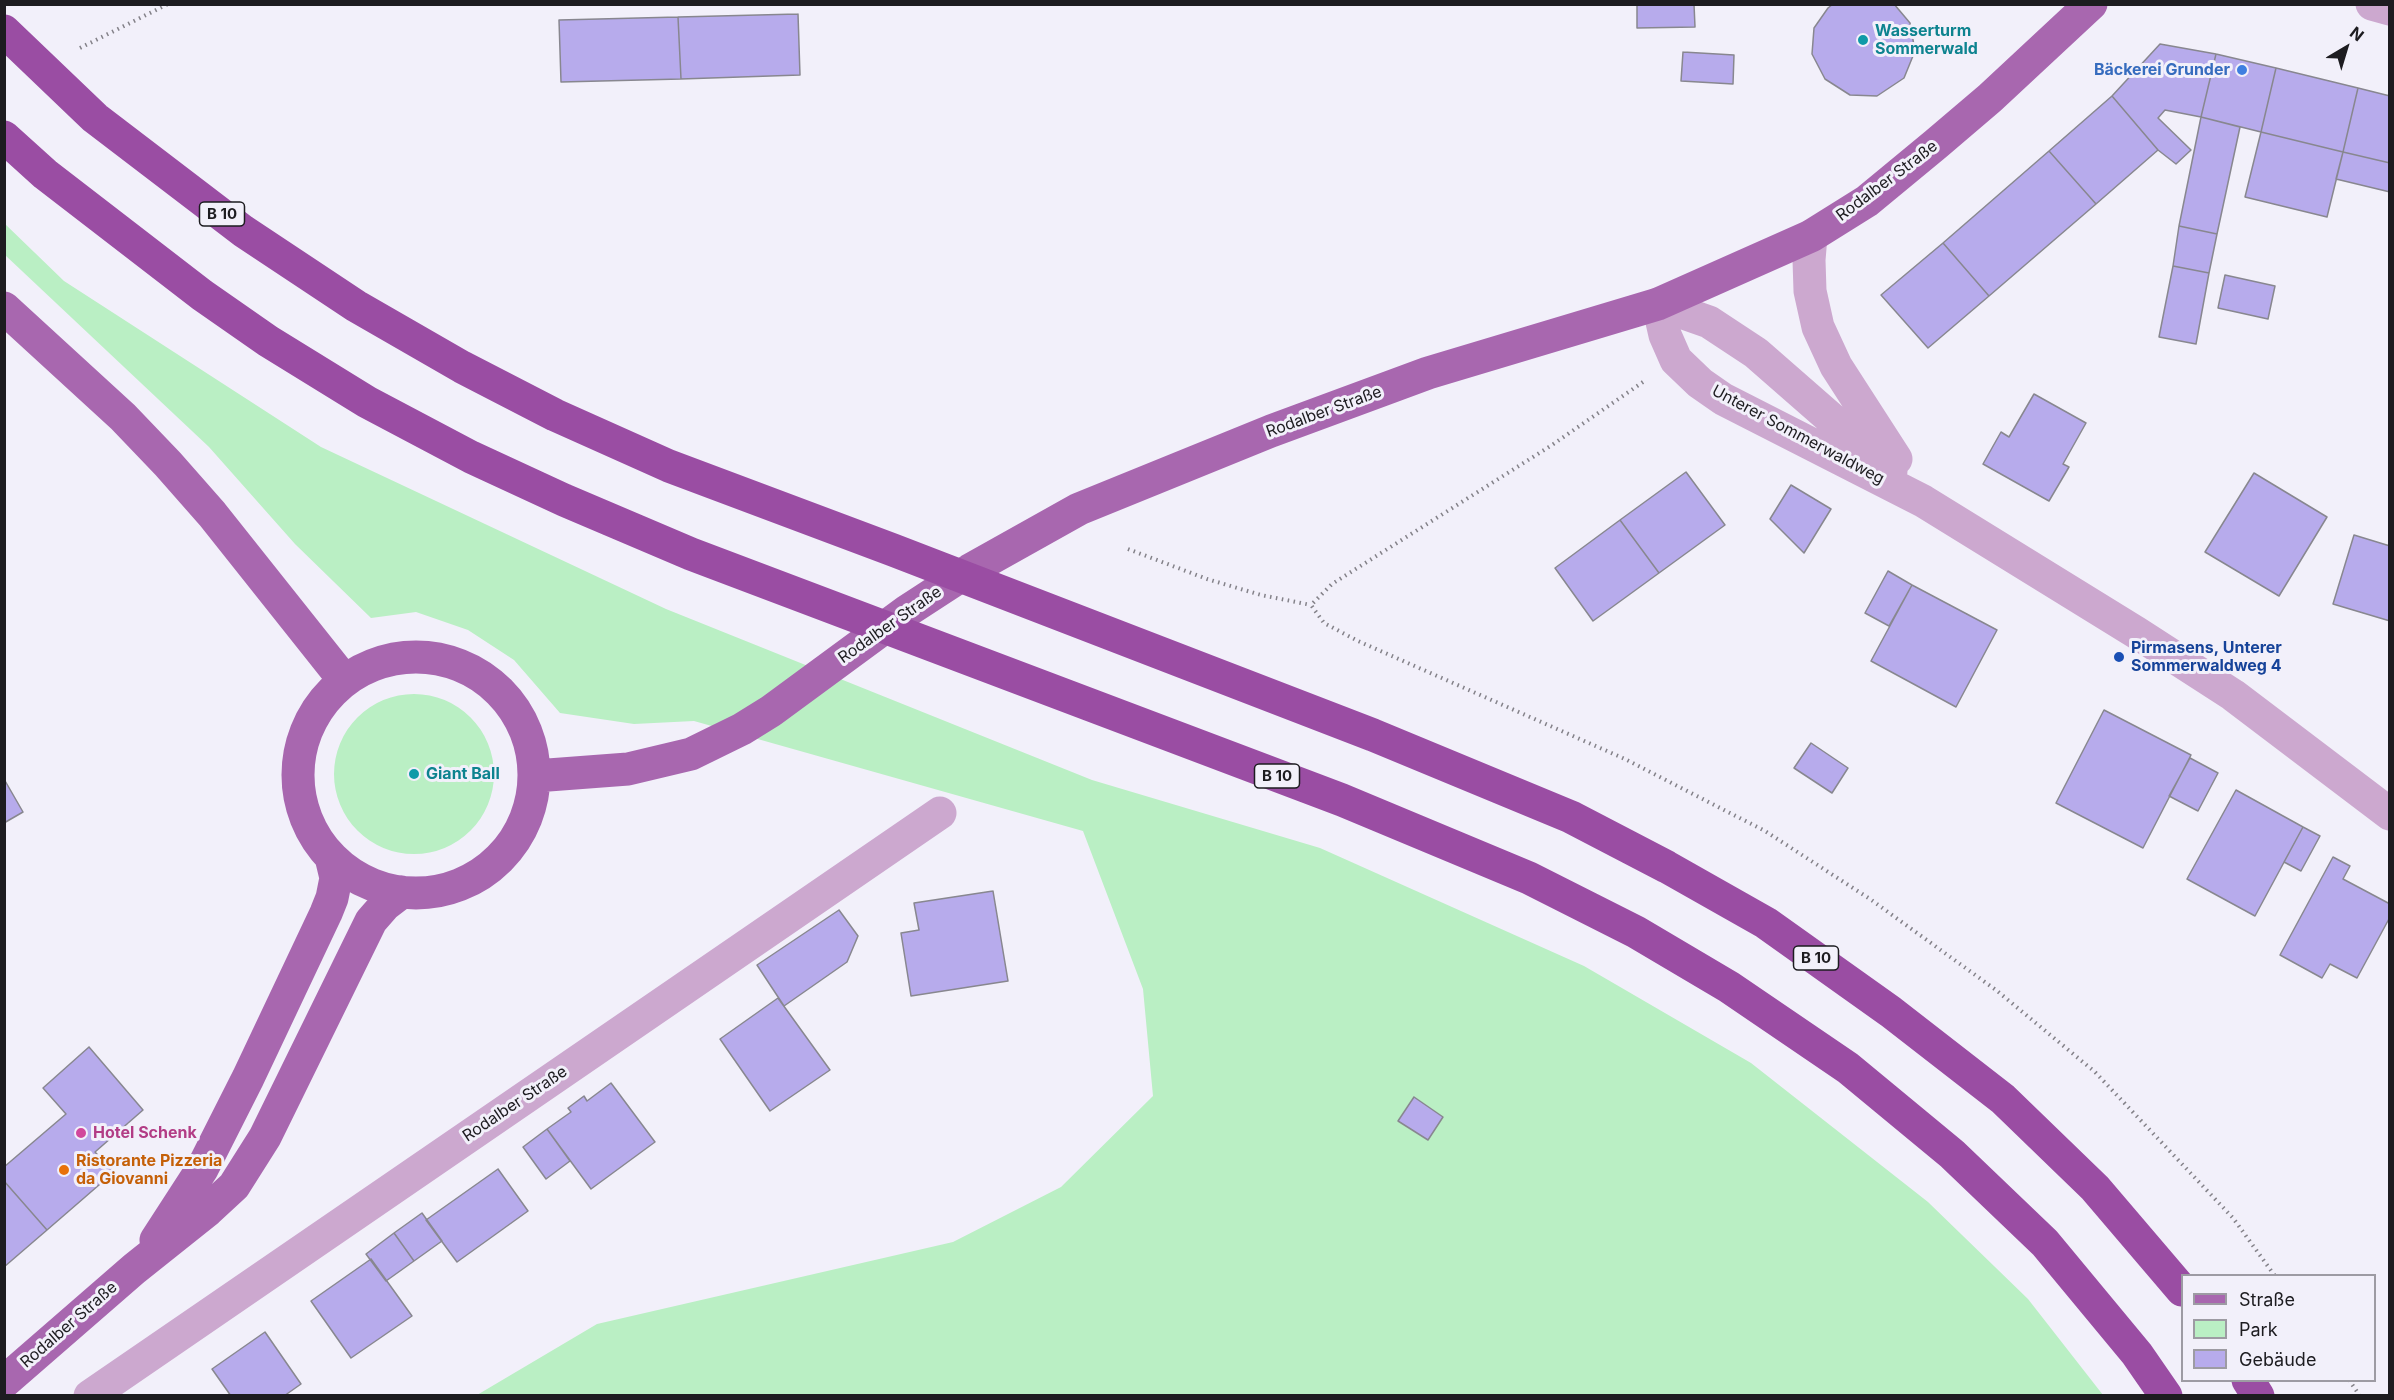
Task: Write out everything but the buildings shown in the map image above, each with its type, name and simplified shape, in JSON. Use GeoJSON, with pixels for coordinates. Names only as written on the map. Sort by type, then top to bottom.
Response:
{"type":"FeatureCollection","features":[{"type":"Feature","properties":{"kind":"highway","name":"B 10"},"geometry":{"type":"LineString","coordinates":[[4,31],[95,118],[243,231],[356,306],[462,367],[544,410],[669,466],[1373,735],[1571,817],[1667,867],[1766,923],[1892,1012],[2003,1099],[2095,1188],[2181,1289]]}},
{"type":"Feature","properties":{"kind":"highway","name":"B 10"},"geometry":{"type":"LineString","coordinates":[[4,136],[45,174],[202,295],[268,340],[367,402],[471,457],[564,501],[691,554],[1342,800],[1529,879],[1636,932],[1729,987],[1848,1068],[1952,1154],[2045,1243],[2137,1354],[2166,1395]]}},
{"type":"Feature","properties":{"kind":"highway"},"geometry":{"type":"LineString","coordinates":[[2249,1382],[2259,1395]]}},
{"type":"Feature","properties":{"kind":"main road","name":"Rodalber Straße"},"geometry":{"type":"LineString","coordinates":[[535,776],[628,769],[691,754],[742,729],[771,711],[907,611],[952,582],[1079,509],[1271,431],[1428,373],[1658,304],[1811,236],[1867,201],[1936,144],[1990,98],[2091,4]]}},
{"type":"Feature","properties":{"kind":"main road"},"geometry":{"type":"LineString","coordinates":[[4,308],[123,417],[168,464],[212,514],[344,680]]}},
{"type":"Feature","properties":{"kind":"main road"},"geometry":{"type":"LineString","coordinates":[[414,656],[452,662],[486,679],[513,706],[530,739],[535,776],[530,809],[516,839],[494,864],[466,882],[435,892],[402,892],[367,882],[352,874],[331,857],[309,824],[298,786],[301,746],[317,709],[344,680],[378,662],[414,656]]}},
{"type":"Feature","properties":{"kind":"main road","name":"Rodalber Straße"},"geometry":{"type":"LineString","coordinates":[[134,1269],[180,1204],[214,1146],[248,1078],[332,898],[336,878],[331,857]]}},
{"type":"Feature","properties":{"kind":"main road","name":"Rodalber Straße"},"geometry":{"type":"LineString","coordinates":[[4,1382],[234,1186],[265,1137],[371,921],[385,905],[402,892]]}},
{"type":"Feature","properties":{"kind":"street"},"geometry":{"type":"LineString","coordinates":[[2372,4],[2390,9]]}},
{"type":"Feature","properties":{"kind":"street","name":"Unterer Sommerwaldweg"},"geometry":{"type":"LineString","coordinates":[[1811,236],[1810,291],[1818,327],[1836,366],[1923,501]]}},
{"type":"Feature","properties":{"kind":"street","name":"Unterer Sommerwaldweg"},"geometry":{"type":"LineString","coordinates":[[1658,304],[1709,322],[1756,353],[1923,501]]}},
{"type":"Feature","properties":{"kind":"street","name":"Unterer Sommerwaldweg"},"geometry":{"type":"LineString","coordinates":[[1658,304],[1665,335],[1676,360],[1700,383],[1723,399],[1923,501],[2233,694],[2390,814]]}},
{"type":"Feature","properties":{"kind":"street","name":"Rodalber Straße"},"geometry":{"type":"LineString","coordinates":[[90,1395],[940,813]]}},
{"type":"Feature","properties":{"kind":"street"},"geometry":{"type":"LineString","coordinates":[[214,1146],[248,1166]]}},
{"type":"Feature","properties":{"kind":"path"},"geometry":{"type":"LineString","coordinates":[[76,50],[168,4]]}},
{"type":"Feature","properties":{"kind":"path"},"geometry":{"type":"LineString","coordinates":[[1311,605],[1332,584],[1552,445],[1676,360]]}},
{"type":"Feature","properties":{"kind":"path"},"geometry":{"type":"LineString","coordinates":[[1128,549],[1207,579],[1261,595],[1311,605],[1324,623],[1349,636],[1625,759],[1765,831],[1870,898],[1996,990],[2095,1072],[2233,1218],[2274,1274]]}},
{"type":"Feature","properties":{"kind":"path"},"geometry":{"type":"LineString","coordinates":[[2350,1382],[2360,1395]]}},
{"type":"Feature","properties":{"kind":"green space"},"geometry":{"type":"Polygon","coordinates":[[[4,223],[64,281],[321,447],[666,609],[1092,780],[1320,848],[1584,966],[1751,1063],[1928,1202],[2028,1299],[2103,1395],[477,1395],[597,1324],[953,1242],[1061,1187],[1153,1096],[1143,989],[1083,831],[694,721],[634,724],[560,713],[514,660],[468,630],[416,612],[371,618],[295,544],[209,447],[5,255],[4,223]]]}},
{"type":"Feature","properties":{"kind":"green space"},"geometry":{"type":"Polygon","coordinates":[[[414,694],[445,700],[471,717],[488,743],[494,774],[488,805],[471,831],[445,848],[414,854],[383,848],[357,831],[340,805],[334,774],[340,743],[357,717],[383,700],[414,694]]]}},
{"type":"Feature","properties":{"kind":"place","name":"Wasserturm Sommerwald"},"geometry":{"type":"Point","coordinates":[1863,40]}},
{"type":"Feature","properties":{"kind":"place","name":"Bäckerei Grunder"},"geometry":{"type":"Point","coordinates":[2242,70]}},
{"type":"Feature","properties":{"kind":"place","name":"Pirmasens, Unterer Sommerwaldweg 4"},"geometry":{"type":"Point","coordinates":[2119,657]}},
{"type":"Feature","properties":{"kind":"place","name":"Giant Ball"},"geometry":{"type":"Point","coordinates":[414,774]}},
{"type":"Feature","properties":{"kind":"place","name":"Hotel Schenk"},"geometry":{"type":"Point","coordinates":[81,1133]}},
{"type":"Feature","properties":{"kind":"place","name":"Ristorante Pizzeria da Giovanni"},"geometry":{"type":"Point","coordinates":[64,1170]}}]}
